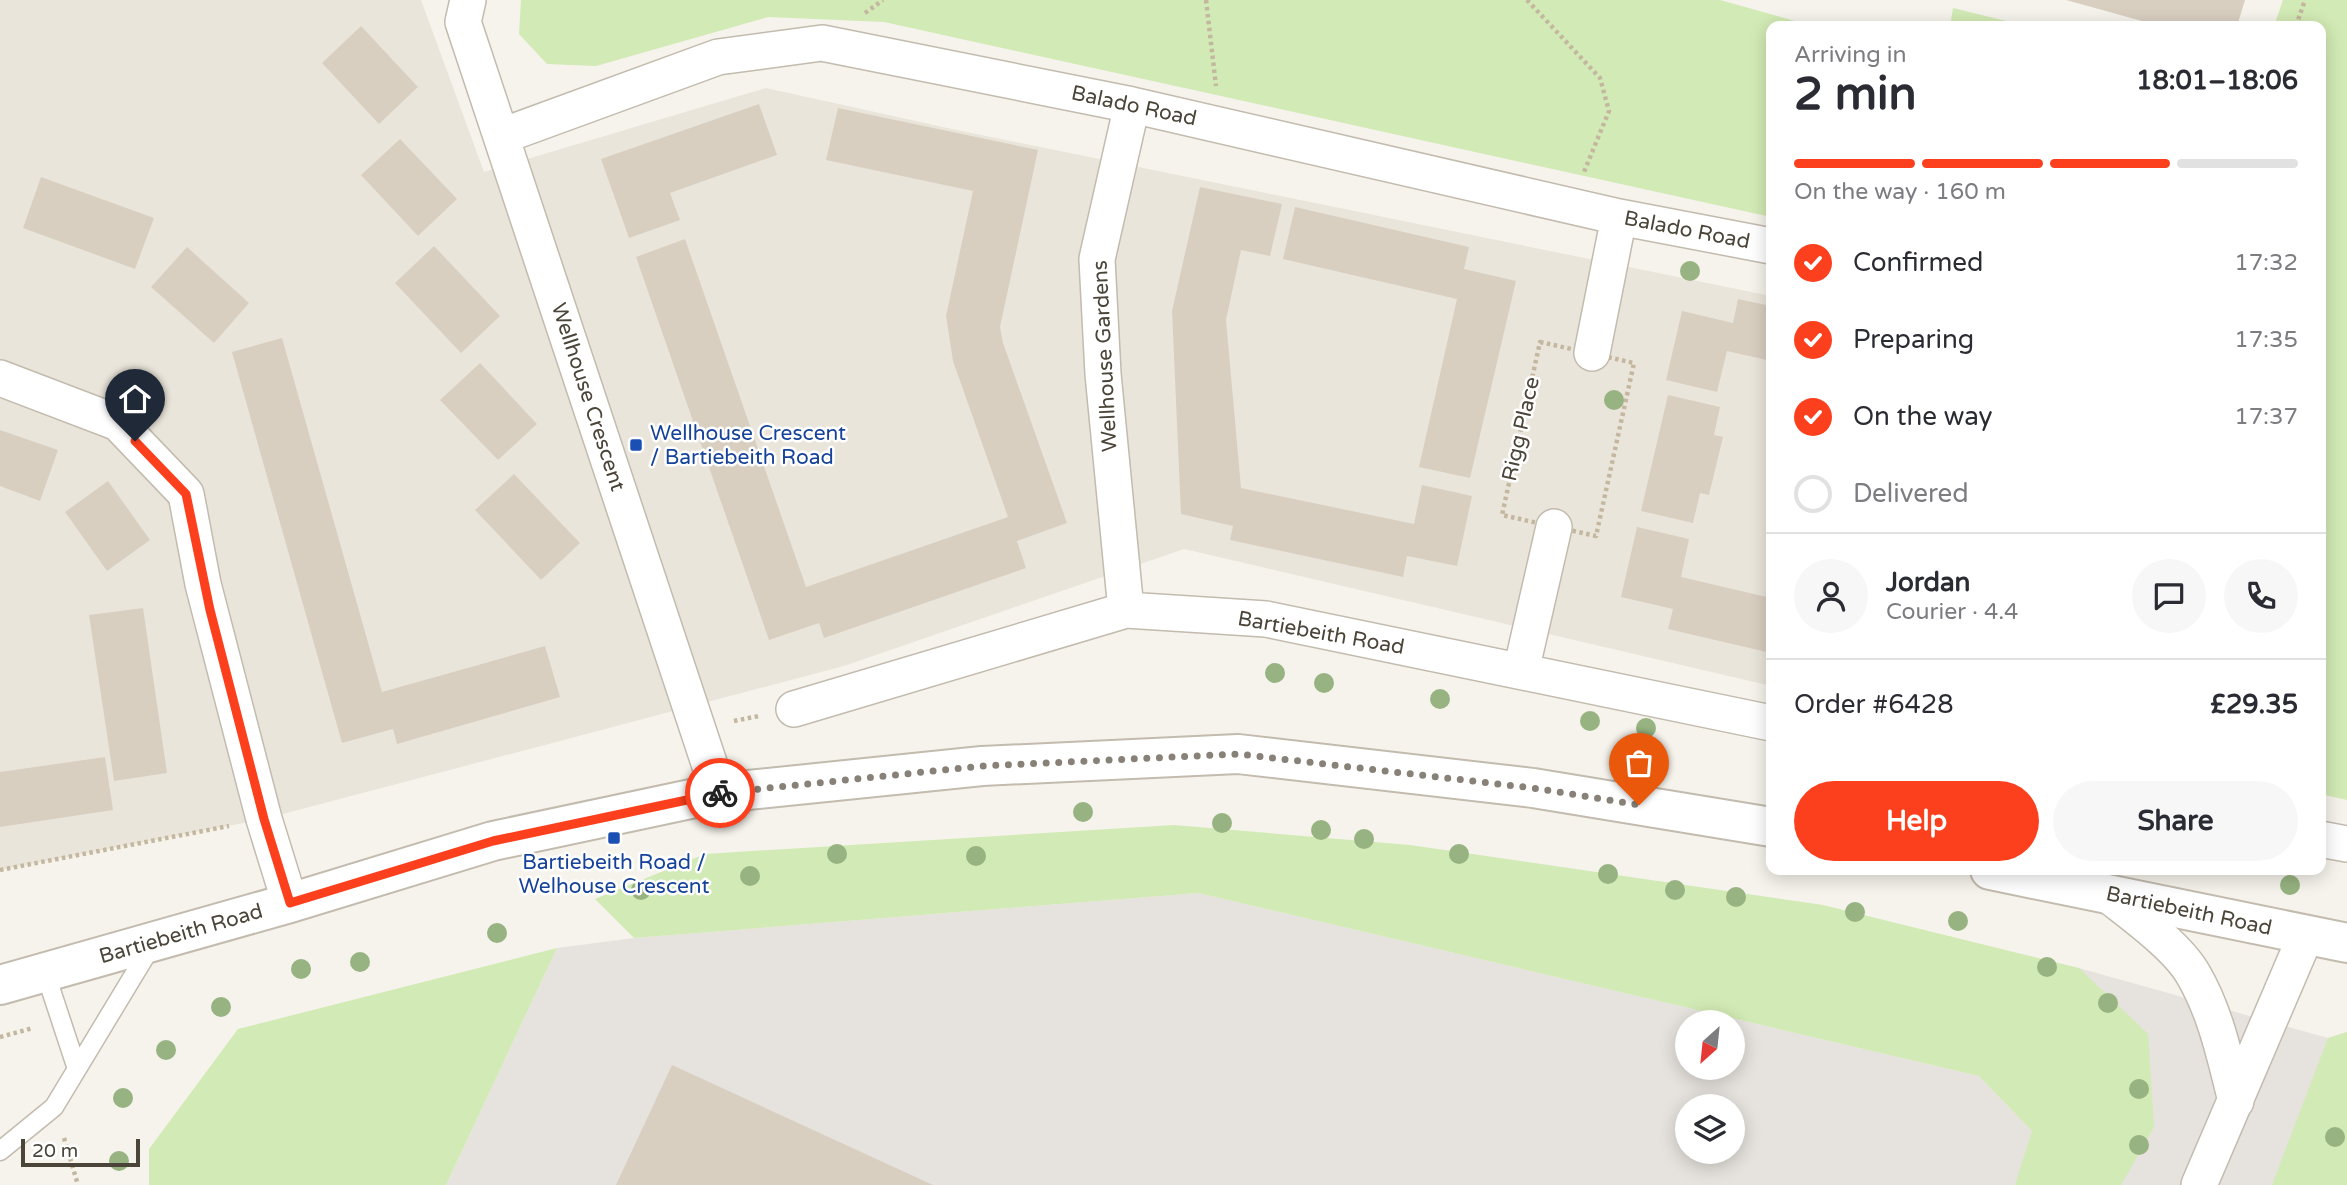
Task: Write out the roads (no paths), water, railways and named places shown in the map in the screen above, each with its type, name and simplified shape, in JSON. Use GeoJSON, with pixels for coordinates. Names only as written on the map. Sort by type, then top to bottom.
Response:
{"type":"FeatureCollection","features":[{"type":"Feature","properties":{"kind":"street","name":"Wellhouse Crescent"},"geometry":{"type":"LineString","coordinates":[[468,0],[463,22],[719,793]]}},
{"type":"Feature","properties":{"kind":"street","name":"Balado Road"},"geometry":{"type":"LineString","coordinates":[[502,135],[718,57],[822,43],[1132,105],[1619,217],[1766,245]]}},
{"type":"Feature","properties":{"kind":"street","name":"Wellhouse Gardens"},"geometry":{"type":"LineString","coordinates":[[1126,610],[1103,374],[1097,259],[1132,105]]}},
{"type":"Feature","properties":{"kind":"street"},"geometry":{"type":"LineString","coordinates":[[1592,353],[1619,217]]}},
{"type":"Feature","properties":{"kind":"street"},"geometry":{"type":"LineString","coordinates":[[0,378],[118,423],[186,494],[203,584],[264,819],[290,903]]}},
{"type":"Feature","properties":{"kind":"street"},"geometry":{"type":"LineString","coordinates":[[1521,671],[1554,527]]}},
{"type":"Feature","properties":{"kind":"street","name":"Bartiebeith Road"},"geometry":{"type":"LineString","coordinates":[[794,709],[1126,610],[1266,619],[1766,722]]}},
{"type":"Feature","properties":{"kind":"street","name":"Bartiebeith Road"},"geometry":{"type":"LineString","coordinates":[[0,985],[290,903],[493,841],[719,793],[982,766],[1238,754],[1533,788],[1766,826]]}},
{"type":"Feature","properties":{"kind":"street"},"geometry":{"type":"LineString","coordinates":[[2326,840],[2347,844]]}},
{"type":"Feature","properties":{"kind":"street","name":"Bartiebeith Road"},"geometry":{"type":"LineString","coordinates":[[2014,875],[2347,943]]}},
{"type":"Feature","properties":{"kind":"street"},"geometry":{"type":"LineString","coordinates":[[2107,894],[2164,940],[2192,972],[2217,1026],[2236,1101]]}},
{"type":"Feature","properties":{"kind":"street"},"geometry":{"type":"LineString","coordinates":[[2199,1185],[2306,935]]}},
{"type":"Feature","properties":{"kind":"lane"},"geometry":{"type":"LineString","coordinates":[[0,1151],[54,1107],[154,942]]}},
{"type":"Feature","properties":{"kind":"lane"},"geometry":{"type":"LineString","coordinates":[[45,972],[77,1069]]}},
{"type":"Feature","properties":{"kind":"place","name":"Wellhouse Crescent / Bartiebeith Road"},"geometry":{"type":"Point","coordinates":[636,445]}},
{"type":"Feature","properties":{"kind":"place","name":"Bartiebeith Road / Welhouse Crescent"},"geometry":{"type":"Point","coordinates":[614,838]}}]}
